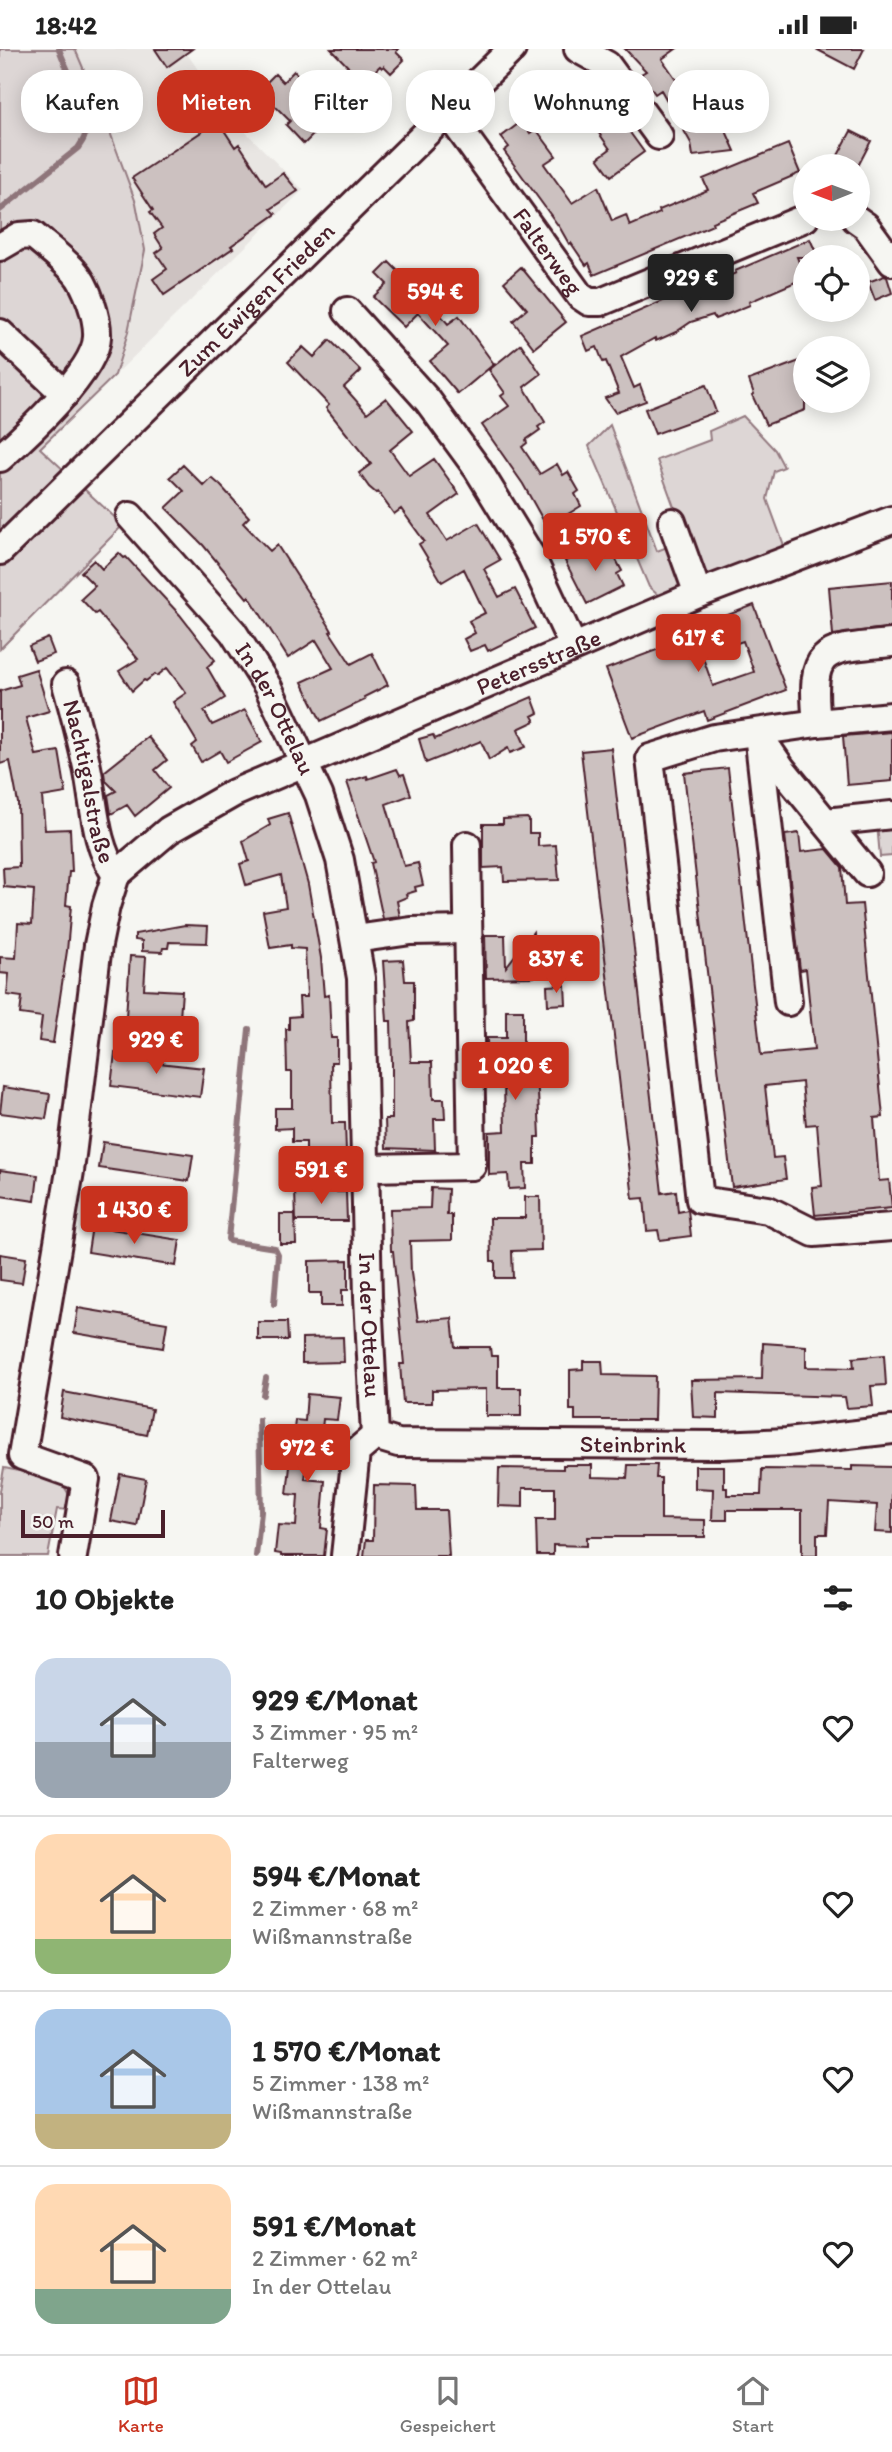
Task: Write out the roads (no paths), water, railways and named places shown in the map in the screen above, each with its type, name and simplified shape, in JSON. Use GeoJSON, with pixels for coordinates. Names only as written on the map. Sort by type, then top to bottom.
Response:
{"type":"FeatureCollection","features":[{"type":"Feature","properties":{"kind":"street","name":"Zum Ewigen Frieden"},"geometry":{"type":"LineString","coordinates":[[490,70],[512,49]]}},
{"type":"Feature","properties":{"kind":"street"},"geometry":{"type":"LineString","coordinates":[[578,49],[607,65],[659,136]]}},
{"type":"Feature","properties":{"kind":"street","name":"Zum Ewigen Frieden"},"geometry":{"type":"LineString","coordinates":[[0,551],[425,133]]}},
{"type":"Feature","properties":{"kind":"street","name":"Falterweg"},"geometry":{"type":"LineString","coordinates":[[461,133],[580,296],[589,302],[601,302],[793,223]]}},
{"type":"Feature","properties":{"kind":"street"},"geometry":{"type":"LineString","coordinates":[[870,231],[892,262]]}},
{"type":"Feature","properties":{"kind":"street"},"geometry":{"type":"LineString","coordinates":[[0,247],[19,236],[33,235],[76,272],[92,302],[98,338],[86,364],[65,394],[37,425],[0,459]]}},
{"type":"Feature","properties":{"kind":"street"},"geometry":{"type":"LineString","coordinates":[[347,311],[428,401],[477,468],[531,556],[573,646]]}},
{"type":"Feature","properties":{"kind":"street"},"geometry":{"type":"LineString","coordinates":[[0,333],[65,394]]}},
{"type":"Feature","properties":{"kind":"street","name":"In der Ottelau"},"geometry":{"type":"LineString","coordinates":[[130,516],[233,632],[268,687],[319,795],[340,860],[361,978],[368,1297],[375,1436]]}},
{"type":"Feature","properties":{"kind":"street","name":"Petersstraße"},"geometry":{"type":"LineString","coordinates":[[305,763],[698,594],[892,520]]}},
{"type":"Feature","properties":{"kind":"street"},"geometry":{"type":"LineString","coordinates":[[672,522],[698,594]]}},
{"type":"Feature","properties":{"kind":"street"},"geometry":{"type":"LineString","coordinates":[[817,723],[813,689],[814,675],[820,663],[841,648],[892,643]]}},
{"type":"Feature","properties":{"kind":"street","name":"Nachtigalstraße"},"geometry":{"type":"LineString","coordinates":[[66,684],[85,759],[95,825],[105,859],[116,875]]}},
{"type":"Feature","properties":{"kind":"street"},"geometry":{"type":"LineString","coordinates":[[892,716],[817,723],[714,738],[650,758],[700,1200],[768,1210],[814,1233],[892,1227]]}},
{"type":"Feature","properties":{"kind":"street"},"geometry":{"type":"LineString","coordinates":[[758,733],[782,769],[867,873]]}},
{"type":"Feature","properties":{"kind":"street"},"geometry":{"type":"LineString","coordinates":[[758,733],[788,1002]]}},
{"type":"Feature","properties":{"kind":"street","name":"Nachtigalstraße"},"geometry":{"type":"LineString","coordinates":[[73,1556],[86,1479],[22,1456],[69,1171],[98,945],[106,906],[116,875],[169,830],[234,793],[305,763]]}},
{"type":"Feature","properties":{"kind":"street"},"geometry":{"type":"LineString","coordinates":[[826,823],[892,815]]}},
{"type":"Feature","properties":{"kind":"street"},"geometry":{"type":"LineString","coordinates":[[366,1168],[472,1165],[467,845]]}},
{"type":"Feature","properties":{"kind":"street"},"geometry":{"type":"LineString","coordinates":[[355,939],[411,931],[468,930]]}},
{"type":"Feature","properties":{"kind":"street","name":"Steinbrink"},"geometry":{"type":"LineString","coordinates":[[375,1436],[398,1443],[721,1445],[788,1442],[892,1430]]}},
{"type":"Feature","properties":{"kind":"street"},"geometry":{"type":"LineString","coordinates":[[345,1556],[356,1452],[375,1436]]}},
{"type":"Feature","properties":{"kind":"waterway"},"geometry":{"type":"LineString","coordinates":[[0,210],[78,148],[85,137],[83,109],[59,49]]}},
{"type":"Feature","properties":{"kind":"waterway"},"geometry":{"type":"LineString","coordinates":[[249,1029],[228,1239],[275,1248],[278,1254],[274,1304]]}},
{"type":"Feature","properties":{"kind":"waterway"},"geometry":{"type":"LineString","coordinates":[[263,1395],[266,1378]]}},
{"type":"Feature","properties":{"kind":"waterway"},"geometry":{"type":"LineString","coordinates":[[256,1556],[261,1512],[259,1420]]}}]}
